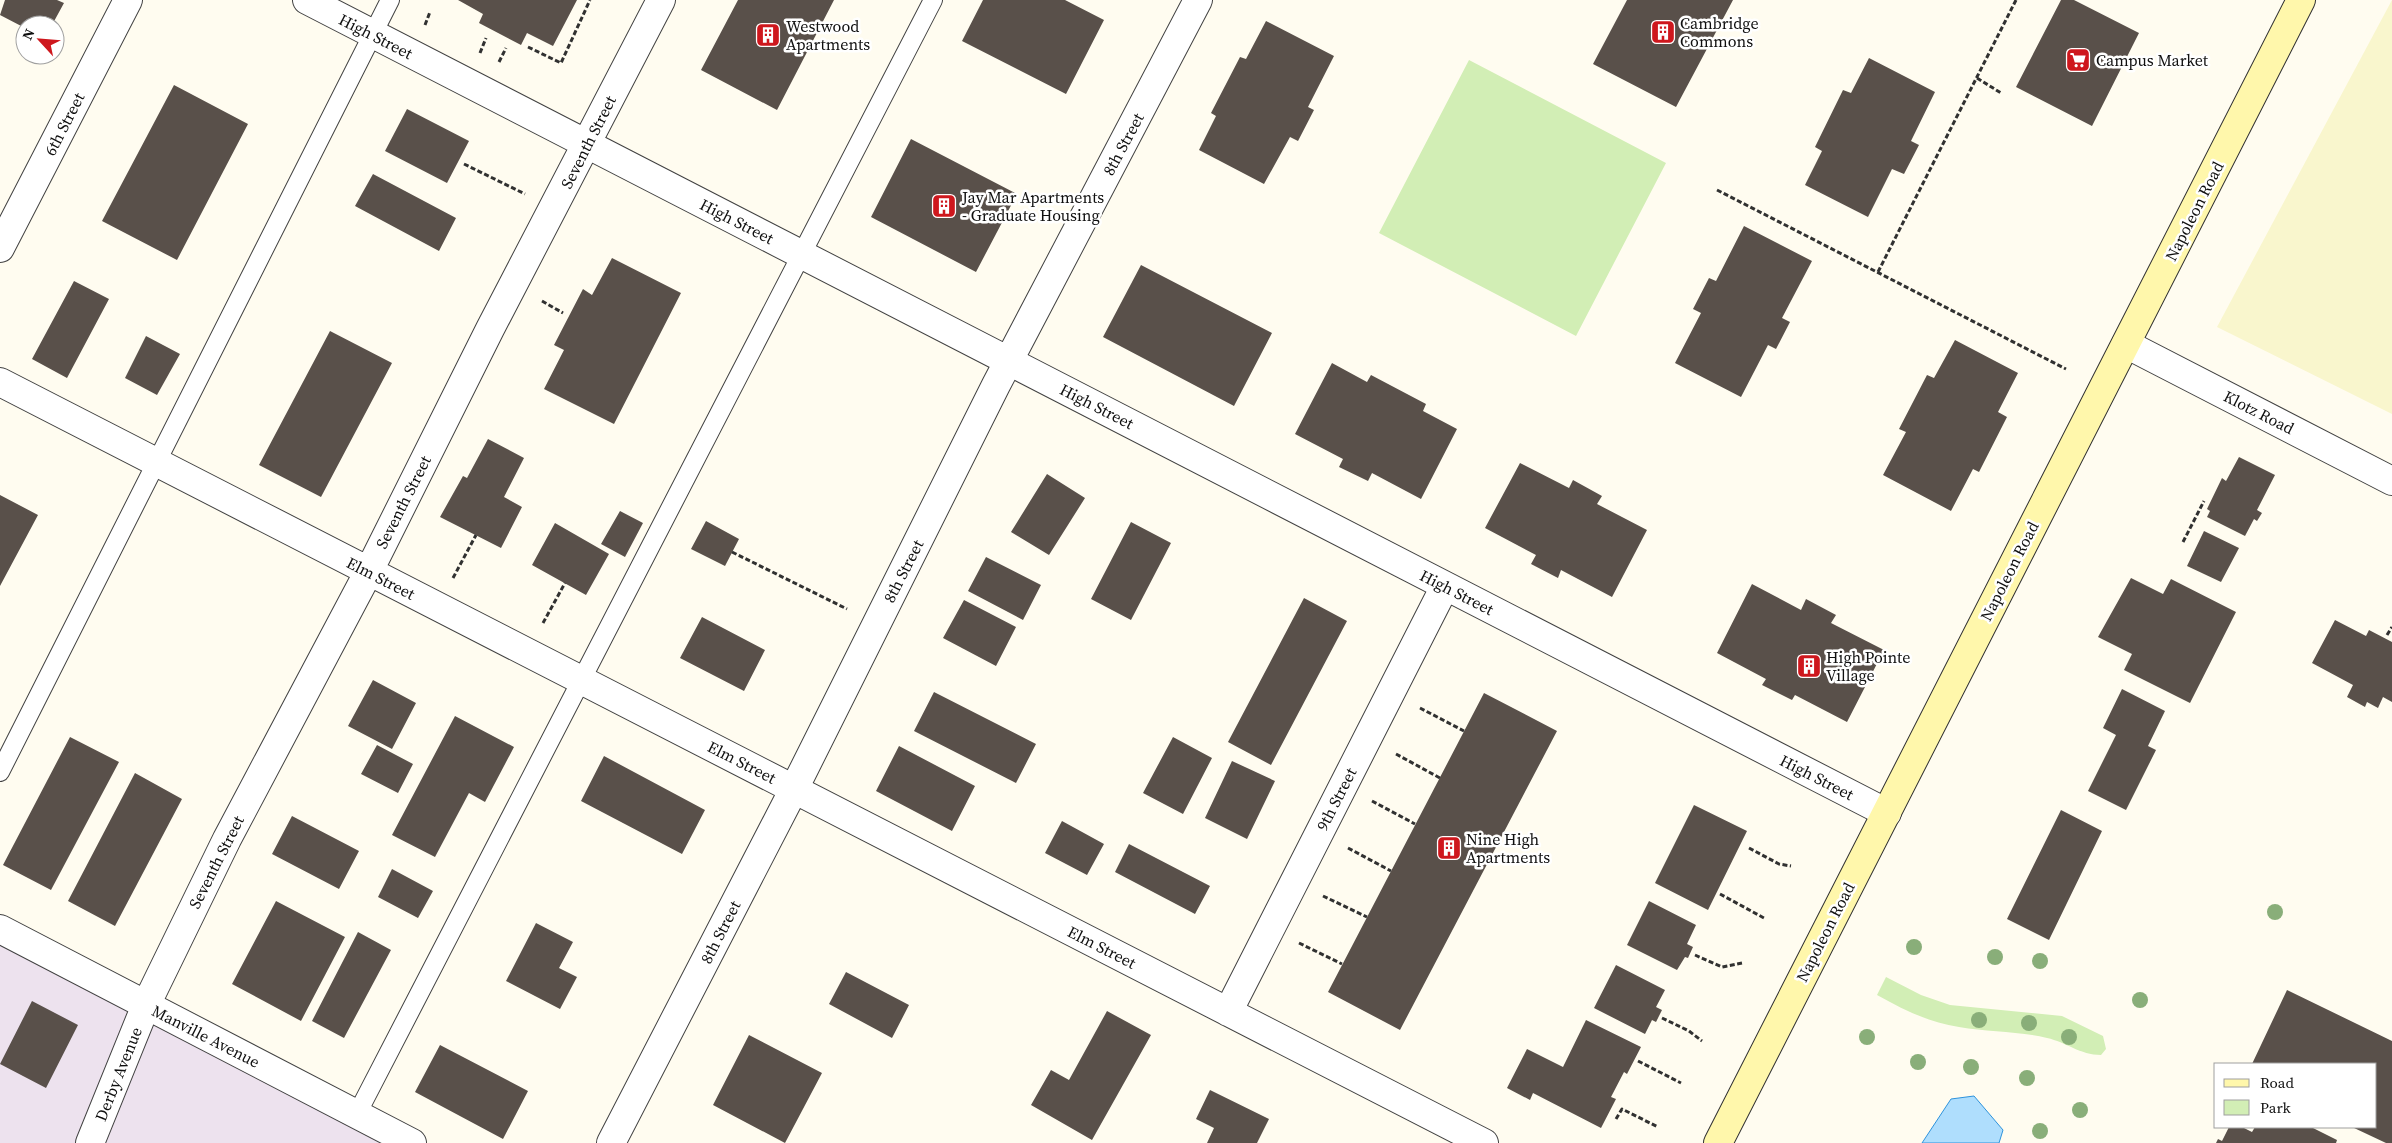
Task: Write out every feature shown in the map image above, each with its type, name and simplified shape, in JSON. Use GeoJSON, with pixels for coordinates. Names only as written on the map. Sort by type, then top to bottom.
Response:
{"type":"FeatureCollection","features":[{"type":"Feature","properties":{"kind":"main road","name":"Napoleon Road"},"geometry":{"type":"LineString","coordinates":[[1718,1143],[2301,0]]}},
{"type":"Feature","properties":{"kind":"street","name":"6th Street"},"geometry":{"type":"LineString","coordinates":[[0,248],[128,0]]}},
{"type":"Feature","properties":{"kind":"street","name":"High Street"},"geometry":{"type":"LineString","coordinates":[[307,0],[1887,812]]}},
{"type":"Feature","properties":{"kind":"street","name":"Seventh Street"},"geometry":{"type":"LineString","coordinates":[[146,1005],[227,839],[369,571],[490,329],[661,0]]}},
{"type":"Feature","properties":{"kind":"street","name":"8th Street"},"geometry":{"type":"LineString","coordinates":[[611,1143],[794,789],[1009,361],[1198,0]]}},
{"type":"Feature","properties":{"kind":"street","name":"Klotz Road"},"geometry":{"type":"LineString","coordinates":[[2126,344],[2392,481]]}},
{"type":"Feature","properties":{"kind":"street","name":"Elm Street"},"geometry":{"type":"LineString","coordinates":[[0,382],[1484,1143]]}},
{"type":"Feature","properties":{"kind":"street","name":"9th Street"},"geometry":{"type":"LineString","coordinates":[[1228,1012],[1445,586]]}},
{"type":"Feature","properties":{"kind":"street","name":"Manville Avenue"},"geometry":{"type":"LineString","coordinates":[[0,929],[412,1143]]}},
{"type":"Feature","properties":{"kind":"street","name":"Derby Avenue"},"geometry":{"type":"LineString","coordinates":[[90,1143],[146,1005]]}},
{"type":"Feature","properties":{"kind":"lane"},"geometry":{"type":"LineString","coordinates":[[0,772],[390,0]]}},
{"type":"Feature","properties":{"kind":"lane"},"geometry":{"type":"LineString","coordinates":[[357,1114],[933,0]]}},
{"type":"Feature","properties":{"kind":"path"},"geometry":{"type":"LineString","coordinates":[[528,47],[561,63],[590,0]]}},
{"type":"Feature","properties":{"kind":"path"},"geometry":{"type":"LineString","coordinates":[[1878,272],[2016,0]]}},
{"type":"Feature","properties":{"kind":"path"},"geometry":{"type":"LineString","coordinates":[[425,25],[430,12]]}},
{"type":"Feature","properties":{"kind":"path"},"geometry":{"type":"LineString","coordinates":[[479,53],[486,38]]}},
{"type":"Feature","properties":{"kind":"path"},"geometry":{"type":"LineString","coordinates":[[499,63],[506,48]]}},
{"type":"Feature","properties":{"kind":"path"},"geometry":{"type":"LineString","coordinates":[[1977,78],[2001,93]]}},
{"type":"Feature","properties":{"kind":"path"},"geometry":{"type":"LineString","coordinates":[[464,164],[528,195]]}},
{"type":"Feature","properties":{"kind":"path"},"geometry":{"type":"LineString","coordinates":[[1717,190],[2066,369]]}},
{"type":"Feature","properties":{"kind":"path"},"geometry":{"type":"LineString","coordinates":[[546,304],[563,313]]}},
{"type":"Feature","properties":{"kind":"path"},"geometry":{"type":"LineString","coordinates":[[2183,542],[2204,501]]}},
{"type":"Feature","properties":{"kind":"path"},"geometry":{"type":"LineString","coordinates":[[450,583],[476,535]]}},
{"type":"Feature","properties":{"kind":"path"},"geometry":{"type":"LineString","coordinates":[[732,552],[877,624]]}},
{"type":"Feature","properties":{"kind":"path"},"geometry":{"type":"LineString","coordinates":[[539,630],[565,583]]}},
{"type":"Feature","properties":{"kind":"path"},"geometry":{"type":"LineString","coordinates":[[2387,635],[2392,627]]}},
{"type":"Feature","properties":{"kind":"path"},"geometry":{"type":"LineString","coordinates":[[1418,707],[1464,731]]}},
{"type":"Feature","properties":{"kind":"path"},"geometry":{"type":"LineString","coordinates":[[1394,753],[1440,778]]}},
{"type":"Feature","properties":{"kind":"path"},"geometry":{"type":"LineString","coordinates":[[1370,800],[1416,824]]}},
{"type":"Feature","properties":{"kind":"path"},"geometry":{"type":"LineString","coordinates":[[1345,847],[1391,871]]}},
{"type":"Feature","properties":{"kind":"path"},"geometry":{"type":"LineString","coordinates":[[1750,848],[1780,864],[1791,866]]}},
{"type":"Feature","properties":{"kind":"path"},"geometry":{"type":"LineString","coordinates":[[1320,894],[1367,917]]}},
{"type":"Feature","properties":{"kind":"path"},"geometry":{"type":"LineString","coordinates":[[1720,894],[1764,918]]}},
{"type":"Feature","properties":{"kind":"path"},"geometry":{"type":"LineString","coordinates":[[1296,941],[1342,964]]}},
{"type":"Feature","properties":{"kind":"path"},"geometry":{"type":"LineString","coordinates":[[1695,955],[1722,967],[1742,962]]}},
{"type":"Feature","properties":{"kind":"path"},"geometry":{"type":"LineString","coordinates":[[1662,1018],[1689,1031],[1702,1041]]}},
{"type":"Feature","properties":{"kind":"path"},"geometry":{"type":"LineString","coordinates":[[1638,1061],[1681,1083]]}},
{"type":"Feature","properties":{"kind":"path"},"geometry":{"type":"LineString","coordinates":[[1616,1119],[1622,1109],[1658,1127]]}},
{"type":"Feature","properties":{"kind":"shaded area"},"geometry":{"type":"Polygon","coordinates":[[[2392,0],[2392,414],[2217,327],[2392,0]]]}},
{"type":"Feature","properties":{"kind":"shaded area"},"geometry":{"type":"Polygon","coordinates":[[[0,929],[412,1143],[0,1143],[0,929]]]}},
{"type":"Feature","properties":{"kind":"green space"},"geometry":{"type":"Polygon","coordinates":[[[1469,60],[1666,163],[1576,336],[1379,233],[1469,60]]]}},
{"type":"Feature","properties":{"kind":"green space"},"geometry":{"type":"Polygon","coordinates":[[[1886,977],[1921,995],[1950,1005],[2062,1016],[2103,1036],[2106,1049],[2101,1055],[2086,1053],[2047,1038],[1959,1027],[1927,1019],[1877,995],[1886,977]]]}},
{"type":"Feature","properties":{"kind":"water"},"geometry":{"type":"Polygon","coordinates":[[[1974,1096],[2003,1130],[1999,1143],[1922,1143],[1951,1099],[1974,1096]]]}},
{"type":"Feature","properties":{"kind":"building"},"geometry":{"type":"Polygon","coordinates":[[[5,0],[57,0],[64,3],[57,15],[15,15],[15,23],[0,15],[5,0]]]}},
{"type":"Feature","properties":{"kind":"building"},"geometry":{"type":"Polygon","coordinates":[[[458,0],[577,0],[553,46],[527,33],[521,45],[479,23],[483,14],[458,0]]]}},
{"type":"Feature","properties":{"kind":"building","name":"Westwood Apartments"},"geometry":{"type":"Polygon","coordinates":[[[738,0],[834,0],[777,110],[701,70],[738,0]]]}},
{"type":"Feature","properties":{"kind":"building"},"geometry":{"type":"Polygon","coordinates":[[[983,0],[1065,0],[1104,20],[1066,94],[962,41],[983,0]]]}},
{"type":"Feature","properties":{"kind":"building","name":"Cambridge Commons"},"geometry":{"type":"Polygon","coordinates":[[[1627,0],[1733,0],[1676,107],[1593,64],[1627,0]]]}},
{"type":"Feature","properties":{"kind":"building","name":"Campus Market"},"geometry":{"type":"Polygon","coordinates":[[[2061,0],[2074,0],[2139,33],[2092,126],[2016,87],[2061,0]]]}},
{"type":"Feature","properties":{"kind":"building"},"geometry":{"type":"Polygon","coordinates":[[[1266,21],[1334,56],[1308,107],[1314,110],[1298,141],[1290,137],[1264,184],[1199,150],[1216,116],[1211,113],[1240,57],[1246,59],[1266,21]]]}},
{"type":"Feature","properties":{"kind":"building"},"geometry":{"type":"Polygon","coordinates":[[[1869,58],[1935,92],[1911,141],[1919,145],[1904,174],[1892,169],[1868,217],[1805,185],[1822,151],[1815,147],[1843,90],[1851,93],[1869,58]]]}},
{"type":"Feature","properties":{"kind":"building"},"geometry":{"type":"Polygon","coordinates":[[[174,85],[248,124],[177,260],[102,221],[174,85]]]}},
{"type":"Feature","properties":{"kind":"building"},"geometry":{"type":"Polygon","coordinates":[[[407,109],[469,141],[447,183],[385,151],[407,109]]]}},
{"type":"Feature","properties":{"kind":"building","name":"Jay Mar Apartments - Graduate Housing"},"geometry":{"type":"Polygon","coordinates":[[[911,139],[1017,194],[976,272],[871,217],[911,139]]]}},
{"type":"Feature","properties":{"kind":"building"},"geometry":{"type":"Polygon","coordinates":[[[373,174],[456,218],[439,251],[355,206],[373,174]]]}},
{"type":"Feature","properties":{"kind":"building"},"geometry":{"type":"Polygon","coordinates":[[[1744,226],[1812,261],[1782,318],[1790,322],[1776,349],[1768,345],[1741,397],[1675,363],[1701,313],[1693,309],[1709,278],[1716,281],[1744,226]]]}},
{"type":"Feature","properties":{"kind":"building"},"geometry":{"type":"Polygon","coordinates":[[[612,258],[681,293],[614,424],[544,389],[564,350],[554,345],[583,289],[592,295],[612,258]]]}},
{"type":"Feature","properties":{"kind":"building"},"geometry":{"type":"Polygon","coordinates":[[[1141,265],[1272,333],[1234,406],[1103,337],[1141,265]]]}},
{"type":"Feature","properties":{"kind":"building"},"geometry":{"type":"Polygon","coordinates":[[[74,281],[109,299],[67,378],[32,359],[74,281]]]}},
{"type":"Feature","properties":{"kind":"building"},"geometry":{"type":"Polygon","coordinates":[[[330,331],[392,363],[321,497],[259,465],[330,331]]]}},
{"type":"Feature","properties":{"kind":"building"},"geometry":{"type":"Polygon","coordinates":[[[146,336],[180,354],[157,395],[125,378],[146,336]]]}},
{"type":"Feature","properties":{"kind":"building"},"geometry":{"type":"Polygon","coordinates":[[[1955,340],[2018,373],[1998,412],[2007,417],[1979,472],[1973,469],[1951,511],[1883,475],[1906,432],[1899,429],[1927,375],[1934,378],[1955,340]]]}},
{"type":"Feature","properties":{"kind":"building"},"geometry":{"type":"Polygon","coordinates":[[[1332,363],[1367,382],[1371,375],[1426,404],[1423,411],[1457,429],[1421,499],[1372,473],[1368,481],[1339,467],[1343,459],[1295,434],[1332,363]]]}},
{"type":"Feature","properties":{"kind":"building"},"geometry":{"type":"Polygon","coordinates":[[[488,439],[524,458],[504,497],[522,507],[501,548],[440,517],[463,476],[467,478],[488,439]]]}},
{"type":"Feature","properties":{"kind":"building"},"geometry":{"type":"Polygon","coordinates":[[[2239,457],[2275,475],[2257,510],[2262,513],[2257,521],[2254,519],[2245,536],[2207,517],[2210,511],[2207,509],[2222,478],[2226,481],[2239,457]]]}},
{"type":"Feature","properties":{"kind":"building"},"geometry":{"type":"Polygon","coordinates":[[[1520,463],[1569,488],[1573,480],[1602,496],[1597,504],[1647,530],[1612,597],[1561,570],[1558,578],[1531,564],[1536,555],[1485,528],[1520,463]]]}},
{"type":"Feature","properties":{"kind":"building"},"geometry":{"type":"Polygon","coordinates":[[[1047,474],[1085,498],[1049,555],[1011,532],[1047,474]]]}},
{"type":"Feature","properties":{"kind":"building"},"geometry":{"type":"Polygon","coordinates":[[[0,495],[38,515],[0,586],[0,495]]]}},
{"type":"Feature","properties":{"kind":"building"},"geometry":{"type":"Polygon","coordinates":[[[620,511],[643,523],[625,557],[601,544],[620,511]]]}},
{"type":"Feature","properties":{"kind":"building"},"geometry":{"type":"Polygon","coordinates":[[[706,521],[739,539],[725,566],[691,549],[706,521]]]}},
{"type":"Feature","properties":{"kind":"building"},"geometry":{"type":"Polygon","coordinates":[[[1131,522],[1171,543],[1131,620],[1091,599],[1131,522]]]}},
{"type":"Feature","properties":{"kind":"building"},"geometry":{"type":"Polygon","coordinates":[[[555,523],[609,554],[586,595],[532,565],[555,523]]]}},
{"type":"Feature","properties":{"kind":"building"},"geometry":{"type":"Polygon","coordinates":[[[2204,531],[2239,548],[2221,582],[2187,566],[2204,531]]]}},
{"type":"Feature","properties":{"kind":"building"},"geometry":{"type":"Polygon","coordinates":[[[986,557],[1041,585],[1023,620],[968,591],[986,557]]]}},
{"type":"Feature","properties":{"kind":"building"},"geometry":{"type":"Polygon","coordinates":[[[2131,578],[2163,594],[2171,579],[2236,612],[2190,703],[2124,670],[2132,654],[2098,637],[2131,578]]]}},
{"type":"Feature","properties":{"kind":"building","name":"High Pointe Village"},"geometry":{"type":"Polygon","coordinates":[[[1752,584],[1801,610],[1806,599],[1836,615],[1831,623],[1884,650],[1847,722],[1795,695],[1792,700],[1762,685],[1766,679],[1717,653],[1752,584]]]}},
{"type":"Feature","properties":{"kind":"building"},"geometry":{"type":"Polygon","coordinates":[[[1304,598],[1347,621],[1271,765],[1228,742],[1304,598]]]}},
{"type":"Feature","properties":{"kind":"building"},"geometry":{"type":"Polygon","coordinates":[[[964,600],[1016,627],[996,666],[943,638],[964,600]]]}},
{"type":"Feature","properties":{"kind":"building"},"geometry":{"type":"Polygon","coordinates":[[[702,617],[765,650],[744,691],[680,658],[702,617]]]}},
{"type":"Feature","properties":{"kind":"building"},"geometry":{"type":"Polygon","coordinates":[[[2335,620],[2366,636],[2369,630],[2392,642],[2392,702],[2383,697],[2378,708],[2367,702],[2365,707],[2347,697],[2353,685],[2312,663],[2335,620]]]}},
{"type":"Feature","properties":{"kind":"building"},"geometry":{"type":"Polygon","coordinates":[[[373,680],[416,703],[392,749],[348,726],[373,680]]]}},
{"type":"Feature","properties":{"kind":"building"},"geometry":{"type":"Polygon","coordinates":[[[2122,689],[2165,711],[2148,746],[2156,750],[2126,810],[2088,791],[2116,735],[2103,728],[2122,689]]]}},
{"type":"Feature","properties":{"kind":"building"},"geometry":{"type":"Polygon","coordinates":[[[934,692],[1036,744],[1016,783],[914,731],[934,692]]]}},
{"type":"Feature","properties":{"kind":"building","name":"Nine High Apartments"},"geometry":{"type":"Polygon","coordinates":[[[1484,693],[1557,731],[1400,1030],[1328,992],[1484,693]]]}},
{"type":"Feature","properties":{"kind":"building"},"geometry":{"type":"Polygon","coordinates":[[[455,716],[514,747],[485,802],[469,793],[435,857],[392,835],[455,716]]]}},
{"type":"Feature","properties":{"kind":"building"},"geometry":{"type":"Polygon","coordinates":[[[70,737],[119,762],[51,890],[3,865],[70,737]]]}},
{"type":"Feature","properties":{"kind":"building"},"geometry":{"type":"Polygon","coordinates":[[[1173,737],[1212,758],[1183,814],[1143,793],[1173,737]]]}},
{"type":"Feature","properties":{"kind":"building"},"geometry":{"type":"Polygon","coordinates":[[[377,745],[413,764],[398,793],[361,774],[377,745]]]}},
{"type":"Feature","properties":{"kind":"building"},"geometry":{"type":"Polygon","coordinates":[[[899,746],[975,786],[952,831],[876,791],[899,746]]]}},
{"type":"Feature","properties":{"kind":"building"},"geometry":{"type":"Polygon","coordinates":[[[604,756],[705,810],[682,854],[581,801],[604,756]]]}},
{"type":"Feature","properties":{"kind":"building"},"geometry":{"type":"Polygon","coordinates":[[[1232,761],[1275,781],[1247,839],[1205,818],[1232,761]]]}},
{"type":"Feature","properties":{"kind":"building"},"geometry":{"type":"Polygon","coordinates":[[[135,773],[182,799],[115,926],[68,901],[135,773]]]}},
{"type":"Feature","properties":{"kind":"building"},"geometry":{"type":"Polygon","coordinates":[[[1694,805],[1747,831],[1708,910],[1655,883],[1694,805]]]}},
{"type":"Feature","properties":{"kind":"building"},"geometry":{"type":"Polygon","coordinates":[[[2061,810],[2102,831],[2049,940],[2007,919],[2061,810]]]}},
{"type":"Feature","properties":{"kind":"building"},"geometry":{"type":"Polygon","coordinates":[[[292,816],[359,851],[339,889],[272,854],[292,816]]]}},
{"type":"Feature","properties":{"kind":"building"},"geometry":{"type":"Polygon","coordinates":[[[1062,821],[1104,844],[1087,875],[1045,853],[1062,821]]]}},
{"type":"Feature","properties":{"kind":"building"},"geometry":{"type":"Polygon","coordinates":[[[1129,844],[1210,886],[1195,914],[1115,872],[1129,844]]]}},
{"type":"Feature","properties":{"kind":"building"},"geometry":{"type":"Polygon","coordinates":[[[392,869],[433,891],[418,918],[378,897],[392,869]]]}},
{"type":"Feature","properties":{"kind":"building"},"geometry":{"type":"Polygon","coordinates":[[[276,901],[345,937],[301,1021],[232,984],[276,901]]]}},
{"type":"Feature","properties":{"kind":"building"},"geometry":{"type":"Polygon","coordinates":[[[1649,901],[1696,925],[1687,944],[1693,947],[1688,958],[1685,957],[1677,970],[1627,945],[1649,901]]]}},
{"type":"Feature","properties":{"kind":"building"},"geometry":{"type":"Polygon","coordinates":[[[536,923],[573,942],[559,968],[577,977],[560,1009],[506,981],[536,923]]]}},
{"type":"Feature","properties":{"kind":"building"},"geometry":{"type":"Polygon","coordinates":[[[358,932],[391,950],[344,1038],[312,1021],[358,932]]]}},
{"type":"Feature","properties":{"kind":"building"},"geometry":{"type":"Polygon","coordinates":[[[1616,965],[1665,990],[1656,1007],[1662,1010],[1656,1022],[1652,1020],[1645,1034],[1594,1008],[1616,965]]]}},
{"type":"Feature","properties":{"kind":"building"},"geometry":{"type":"Polygon","coordinates":[[[846,972],[909,1005],[892,1038],[829,1004],[846,972]]]}},
{"type":"Feature","properties":{"kind":"building"},"geometry":{"type":"Polygon","coordinates":[[[2287,990],[2392,1041],[2392,1143],[2386,1143],[2354,1128],[2377,1128],[2377,1063],[2252,1063],[2287,990]]]}},
{"type":"Feature","properties":{"kind":"building"},"geometry":{"type":"Polygon","coordinates":[[[32,1001],[78,1025],[46,1088],[0,1064],[32,1001]]]}},
{"type":"Feature","properties":{"kind":"building"},"geometry":{"type":"Polygon","coordinates":[[[1107,1011],[1151,1035],[1092,1140],[1031,1105],[1051,1070],[1069,1080],[1107,1011]]]}},
{"type":"Feature","properties":{"kind":"building"},"geometry":{"type":"Polygon","coordinates":[[[1586,1020],[1641,1047],[1627,1074],[1624,1072],[1611,1097],[1616,1099],[1601,1128],[1533,1093],[1530,1100],[1507,1088],[1527,1049],[1563,1067],[1586,1020]]]}},
{"type":"Feature","properties":{"kind":"building"},"geometry":{"type":"Polygon","coordinates":[[[749,1035],[822,1073],[785,1143],[713,1105],[749,1035]]]}},
{"type":"Feature","properties":{"kind":"building"},"geometry":{"type":"Polygon","coordinates":[[[440,1045],[528,1091],[503,1139],[415,1092],[440,1045]]]}},
{"type":"Feature","properties":{"kind":"building"},"geometry":{"type":"Polygon","coordinates":[[[1210,1090],[1269,1119],[1257,1143],[1207,1143],[1214,1128],[1196,1119],[1210,1090]]]}},
{"type":"Feature","properties":{"kind":"building"},"geometry":{"type":"Polygon","coordinates":[[[2228,1128],[2244,1128],[2252,1132],[2254,1128],[2313,1128],[2337,1140],[2336,1143],[2216,1143],[2218,1139],[2222,1141],[2228,1128]]]}},
{"type":"Feature","properties":{"kind":"place","name":"Cambridge Commons"},"geometry":{"type":"Point","coordinates":[1663,32]}},
{"type":"Feature","properties":{"kind":"place","name":"Westwood Apartments"},"geometry":{"type":"Point","coordinates":[768,35]}},
{"type":"Feature","properties":{"kind":"place","name":"Campus Market"},"geometry":{"type":"Point","coordinates":[2078,60]}},
{"type":"Feature","properties":{"kind":"place","name":"Jay Mar Apartments - Graduate Housing"},"geometry":{"type":"Point","coordinates":[944,206]}},
{"type":"Feature","properties":{"kind":"place","name":"High Pointe Village"},"geometry":{"type":"Point","coordinates":[1809,666]}},
{"type":"Feature","properties":{"kind":"place","name":"Nine High Apartments"},"geometry":{"type":"Point","coordinates":[1449,848]}}]}
